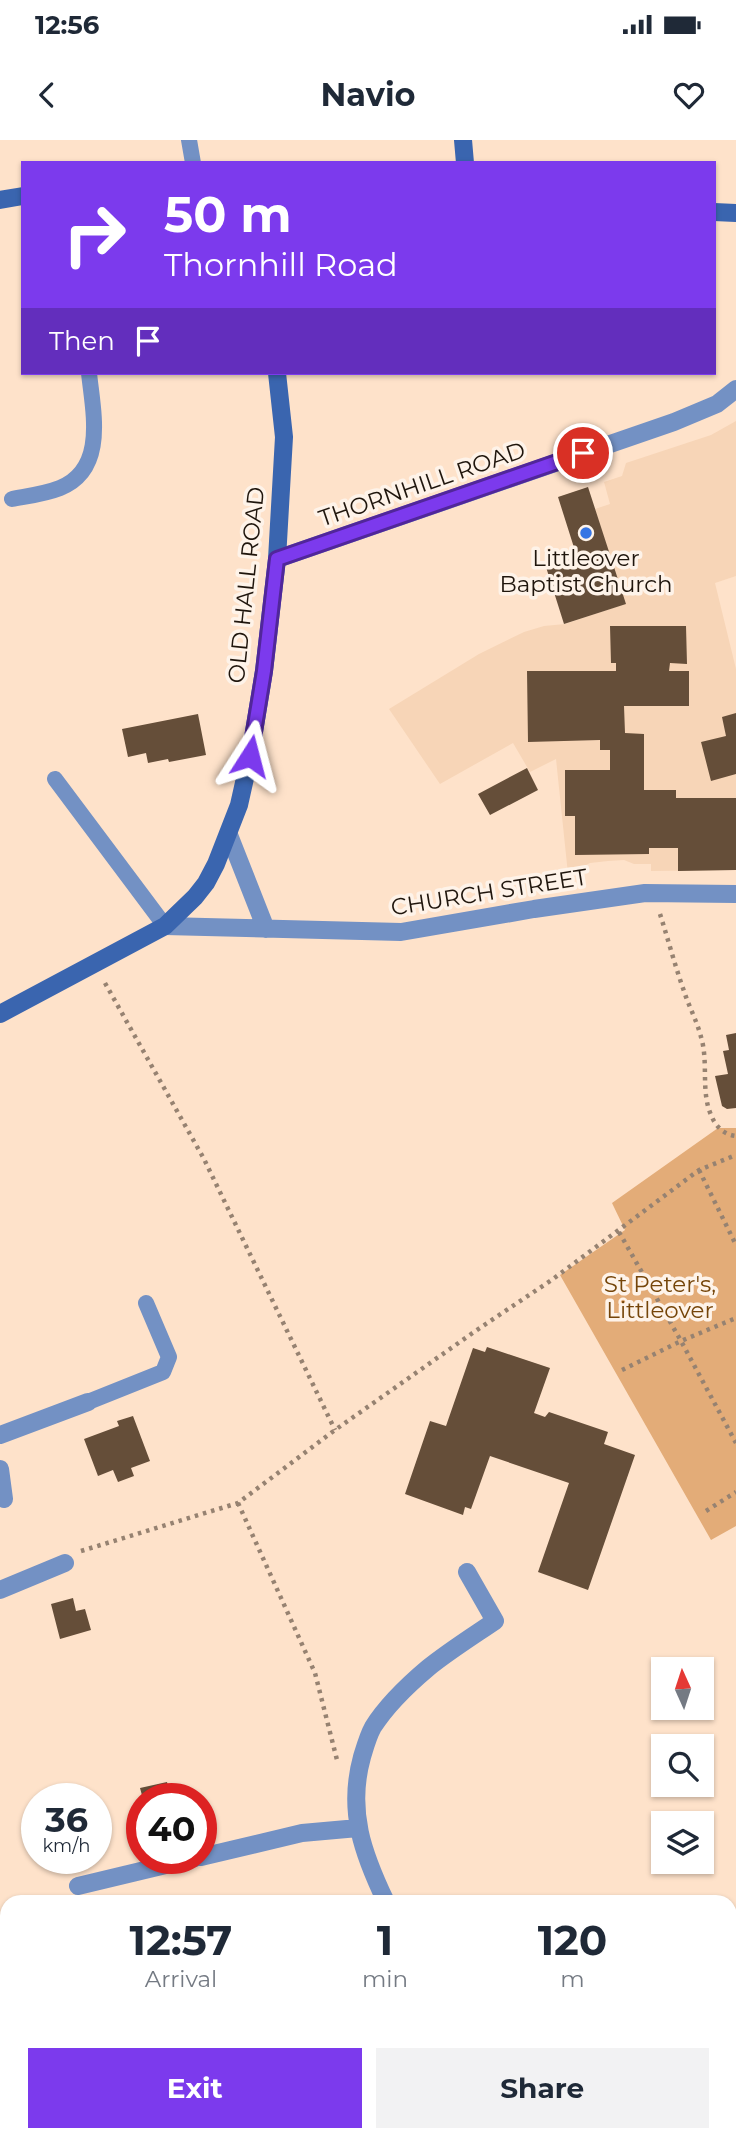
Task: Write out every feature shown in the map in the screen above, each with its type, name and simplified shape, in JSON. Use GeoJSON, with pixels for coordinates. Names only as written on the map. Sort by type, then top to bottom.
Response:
{"type":"FeatureCollection","features":[{"type":"Feature","properties":{"kind":"street"},"geometry":{"type":"LineString","coordinates":[[463,140],[465,161]]}},
{"type":"Feature","properties":{"kind":"street"},"geometry":{"type":"LineString","coordinates":[[0,200],[21,196]]}},
{"type":"Feature","properties":{"kind":"street"},"geometry":{"type":"LineString","coordinates":[[716,212],[736,213]]}},
{"type":"Feature","properties":{"kind":"street","name":"OLD HALL ROAD"},"geometry":{"type":"LineString","coordinates":[[0,1013],[165,926],[206,883],[229,835],[250,756],[264,671],[277,559],[284,437],[277,375]]}},
{"type":"Feature","properties":{"kind":"street","name":"THORNHILL ROAD"},"geometry":{"type":"LineString","coordinates":[[277,559],[674,422],[718,404],[736,389]]}},
{"type":"Feature","properties":{"kind":"street"},"geometry":{"type":"LineString","coordinates":[[229,835],[266,929]]}},
{"type":"Feature","properties":{"kind":"street","name":"CHURCH STREET"},"geometry":{"type":"LineString","coordinates":[[165,926],[401,932],[645,893],[736,894]]}},
{"type":"Feature","properties":{"kind":"street"},"geometry":{"type":"LineString","coordinates":[[0,1435],[88,1402]]}},
{"type":"Feature","properties":{"kind":"street"},"geometry":{"type":"LineString","coordinates":[[0,1469],[4,1499]]}},
{"type":"Feature","properties":{"kind":"street"},"geometry":{"type":"LineString","coordinates":[[0,1590],[65,1563]]}},
{"type":"Feature","properties":{"kind":"street"},"geometry":{"type":"LineString","coordinates":[[382,1895],[369,1868],[358,1828],[356,1779],[373,1728],[398,1698],[429,1667],[495,1621],[467,1572]]}},
{"type":"Feature","properties":{"kind":"street"},"geometry":{"type":"LineString","coordinates":[[217,1853],[302,1833],[358,1828]]}},
{"type":"Feature","properties":{"kind":"street"},"geometry":{"type":"LineString","coordinates":[[78,1886],[128,1874]]}},
{"type":"Feature","properties":{"kind":"lane"},"geometry":{"type":"LineString","coordinates":[[189,140],[193,161]]}},
{"type":"Feature","properties":{"kind":"lane"},"geometry":{"type":"LineString","coordinates":[[12,499],[60,488],[78,477],[85,469],[94,441],[89,375]]}},
{"type":"Feature","properties":{"kind":"lane"},"geometry":{"type":"LineString","coordinates":[[55,779],[165,926]]}},
{"type":"Feature","properties":{"kind":"lane"},"geometry":{"type":"LineString","coordinates":[[88,1402],[163,1372],[169,1357],[146,1303]]}},
{"type":"Feature","properties":{"kind":"path"},"geometry":{"type":"LineString","coordinates":[[654,893],[683,989],[701,1036],[706,1060],[708,1106],[712,1119],[730,1136],[736,1136]]}},
{"type":"Feature","properties":{"kind":"path"},"geometry":{"type":"LineString","coordinates":[[95,964],[125,1022],[204,1159],[335,1430]]}},
{"type":"Feature","properties":{"kind":"path"},"geometry":{"type":"LineString","coordinates":[[65,1563],[79,1551],[238,1503],[335,1430],[619,1232],[699,1170],[736,1155]]}},
{"type":"Feature","properties":{"kind":"path"},"geometry":{"type":"LineString","coordinates":[[699,1170],[736,1245]]}},
{"type":"Feature","properties":{"kind":"path"},"geometry":{"type":"LineString","coordinates":[[619,1232],[736,1443]]}},
{"type":"Feature","properties":{"kind":"path"},"geometry":{"type":"LineString","coordinates":[[622,1370],[736,1318]]}},
{"type":"Feature","properties":{"kind":"path"},"geometry":{"type":"LineString","coordinates":[[706,1511],[736,1492]]}},
{"type":"Feature","properties":{"kind":"path"},"geometry":{"type":"LineString","coordinates":[[238,1503],[315,1673],[339,1768],[356,1779]]}},
{"type":"Feature","properties":{"kind":"shaded area"},"geometry":{"type":"Polygon","coordinates":[[[736,421],[736,576],[715,583],[736,669],[736,870],[651,871],[651,864],[634,864],[624,860],[590,863],[568,874],[556,759],[530,772],[513,743],[440,784],[389,709],[479,654],[524,632],[565,624],[625,604],[595,509],[610,504],[604,482],[622,476],[626,463],[711,435],[736,421]]]}},
{"type":"Feature","properties":{"kind":"green space","name":"St Peter's, Littleover"},"geometry":{"type":"Polygon","coordinates":[[[718,1128],[736,1128],[736,1526],[711,1540],[560,1275],[625,1230],[612,1203],[718,1128]]]}},
{"type":"Feature","properties":{"kind":"building","name":"Littleover Baptist Church"},"geometry":{"type":"Polygon","coordinates":[[[588,487],[626,604],[564,624],[546,567],[577,557],[558,497],[588,487]]]}},
{"type":"Feature","properties":{"kind":"building"},"geometry":{"type":"Polygon","coordinates":[[[610,626],[686,626],[687,664],[670,663],[669,671],[689,671],[689,706],[624,706],[625,733],[644,734],[644,790],[676,790],[676,798],[736,798],[736,870],[678,871],[678,848],[649,848],[649,854],[575,855],[575,816],[565,816],[565,770],[610,770],[610,750],[600,750],[600,740],[528,742],[527,671],[616,671],[616,663],[611,663],[610,626]]]}},
{"type":"Feature","properties":{"kind":"building"},"geometry":{"type":"Polygon","coordinates":[[[736,713],[736,774],[711,781],[701,742],[726,736],[722,717],[736,713]]]}},
{"type":"Feature","properties":{"kind":"building"},"geometry":{"type":"Polygon","coordinates":[[[198,714],[206,755],[148,763],[146,753],[128,757],[122,729],[198,714]]]}},
{"type":"Feature","properties":{"kind":"building"},"geometry":{"type":"Polygon","coordinates":[[[527,768],[538,790],[490,815],[478,794],[527,768]]]}},
{"type":"Feature","properties":{"kind":"building"},"geometry":{"type":"Polygon","coordinates":[[[736,1033],[736,1108],[727,1109],[722,1106],[715,1076],[728,1074],[723,1051],[729,1050],[726,1035],[736,1033]]]}},
{"type":"Feature","properties":{"kind":"building"},"geometry":{"type":"Polygon","coordinates":[[[487,1347],[550,1368],[534,1413],[545,1417],[549,1412],[608,1432],[604,1444],[635,1455],[588,1590],[538,1572],[569,1483],[490,1456],[471,1509],[465,1507],[463,1515],[405,1494],[430,1421],[446,1426],[473,1348],[485,1352],[487,1347]]]}},
{"type":"Feature","properties":{"kind":"building"},"geometry":{"type":"Polygon","coordinates":[[[133,1416],[150,1461],[131,1468],[134,1476],[118,1482],[113,1470],[98,1476],[84,1439],[119,1426],[117,1421],[133,1416]]]}},
{"type":"Feature","properties":{"kind":"building"},"geometry":{"type":"Polygon","coordinates":[[[73,1598],[76,1611],[85,1609],[91,1630],[60,1639],[51,1604],[73,1598]]]}},
{"type":"Feature","properties":{"kind":"place","name":"Littleover Baptist Church"},"geometry":{"type":"Point","coordinates":[586,533]}},
{"type":"Feature","properties":{"kind":"route"},"geometry":{"type":"LineString","coordinates":[[250,756],[264,671],[277,559],[583,453]]}}]}
